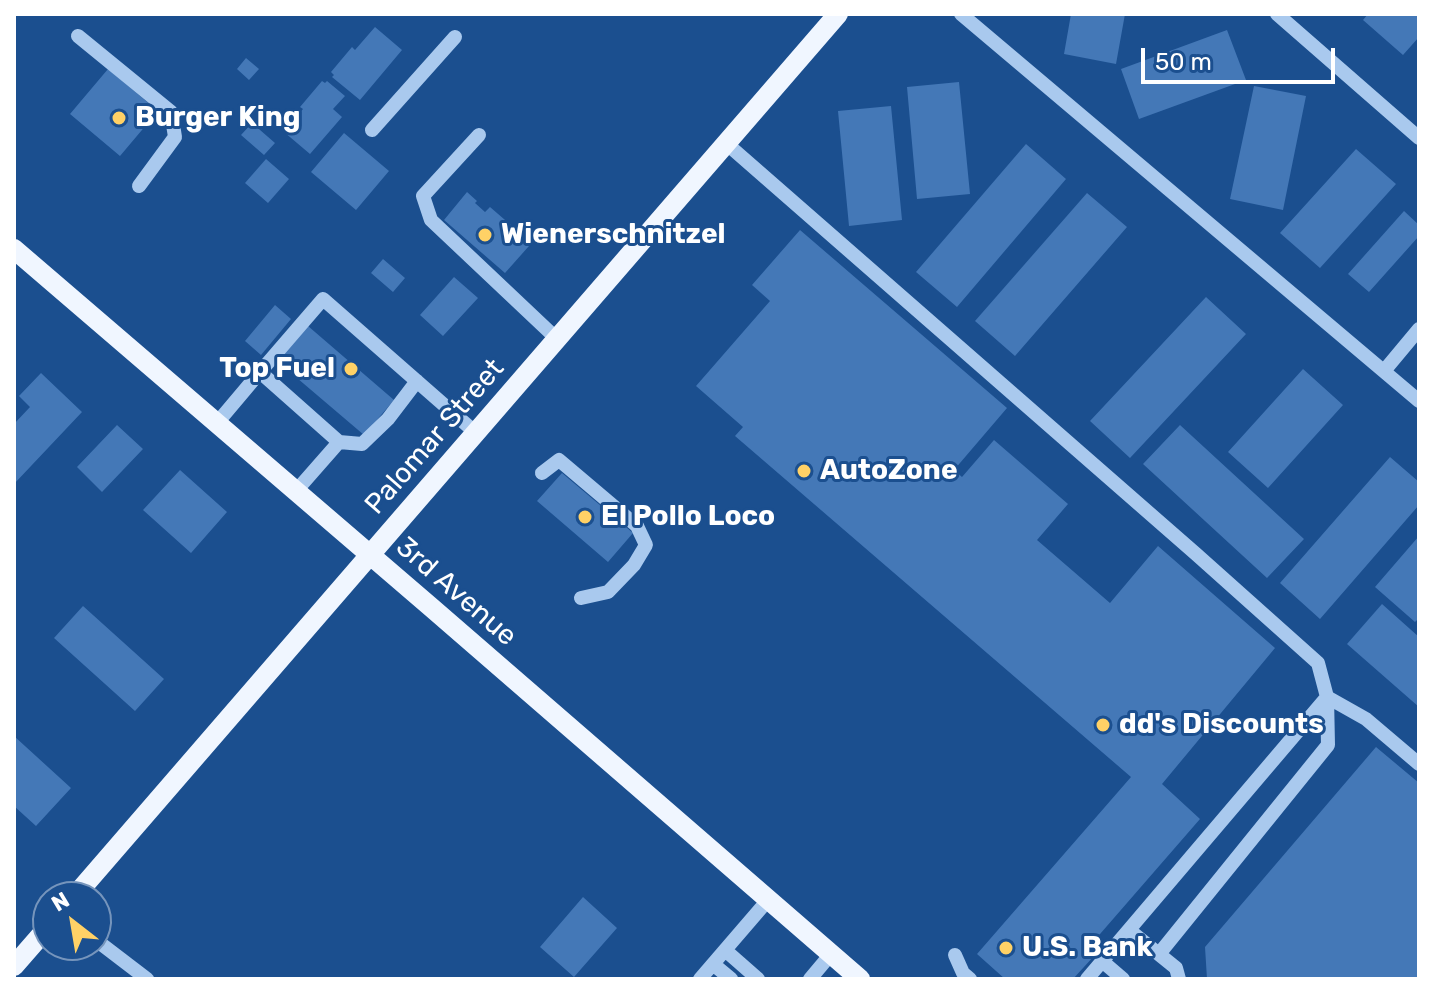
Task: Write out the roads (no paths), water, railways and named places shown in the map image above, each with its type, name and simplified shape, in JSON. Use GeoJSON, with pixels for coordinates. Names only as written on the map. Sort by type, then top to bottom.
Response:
{"type":"FeatureCollection","features":[{"type":"Feature","properties":{"kind":"main road","name":"Palomar Street"},"geometry":{"type":"LineString","coordinates":[[88,881],[838,14]]}},
{"type":"Feature","properties":{"kind":"main road","name":"3rd Avenue"},"geometry":{"type":"LineString","coordinates":[[16,253],[370,554],[860,979]]}},
{"type":"Feature","properties":{"kind":"main road"},"geometry":{"type":"LineString","coordinates":[[14,966],[32,945]]}},
{"type":"Feature","properties":{"kind":"lane"},"geometry":{"type":"LineString","coordinates":[[961,14],[1419,401]]}},
{"type":"Feature","properties":{"kind":"lane"},"geometry":{"type":"LineString","coordinates":[[1277,14],[1419,138]]}},
{"type":"Feature","properties":{"kind":"lane"},"geometry":{"type":"LineString","coordinates":[[78,36],[171,112],[175,137],[139,186]]}},
{"type":"Feature","properties":{"kind":"lane"},"geometry":{"type":"LineString","coordinates":[[372,130],[455,37]]}},
{"type":"Feature","properties":{"kind":"lane"},"geometry":{"type":"LineString","coordinates":[[479,135],[423,196],[431,220],[557,339]]}},
{"type":"Feature","properties":{"kind":"lane"},"geometry":{"type":"LineString","coordinates":[[727,144],[1318,663],[1327,697],[1328,745],[1159,954]]}},
{"type":"Feature","properties":{"kind":"lane"},"geometry":{"type":"LineString","coordinates":[[217,423],[323,299],[476,433]]}},
{"type":"Feature","properties":{"kind":"lane"},"geometry":{"type":"LineString","coordinates":[[1384,371],[1419,329]]}},
{"type":"Feature","properties":{"kind":"lane"},"geometry":{"type":"LineString","coordinates":[[260,372],[339,442],[362,444],[388,419],[417,381]]}},
{"type":"Feature","properties":{"kind":"lane"},"geometry":{"type":"LineString","coordinates":[[296,491],[339,442]]}},
{"type":"Feature","properties":{"kind":"lane"},"geometry":{"type":"LineString","coordinates":[[542,473],[559,460],[637,526],[646,545],[634,565],[608,592],[581,598]]}},
{"type":"Feature","properties":{"kind":"lane"},"geometry":{"type":"LineString","coordinates":[[1327,697],[1366,719],[1419,764]]}},
{"type":"Feature","properties":{"kind":"lane"},"geometry":{"type":"LineString","coordinates":[[1087,979],[1327,697]]}},
{"type":"Feature","properties":{"kind":"lane"},"geometry":{"type":"LineString","coordinates":[[700,979],[768,900]]}},
{"type":"Feature","properties":{"kind":"lane"},"geometry":{"type":"LineString","coordinates":[[1129,930],[1176,968],[1179,979]]}},
{"type":"Feature","properties":{"kind":"lane"},"geometry":{"type":"LineString","coordinates":[[725,950],[758,979]]}},
{"type":"Feature","properties":{"kind":"lane"},"geometry":{"type":"LineString","coordinates":[[112,952],[147,979]]}},
{"type":"Feature","properties":{"kind":"lane"},"geometry":{"type":"LineString","coordinates":[[810,979],[831,954]]}},
{"type":"Feature","properties":{"kind":"lane"},"geometry":{"type":"LineString","coordinates":[[955,955],[963,973],[970,979]]}},
{"type":"Feature","properties":{"kind":"lane"},"geometry":{"type":"LineString","coordinates":[[1102,961],[1123,979]]}},
{"type":"Feature","properties":{"kind":"lane"},"geometry":{"type":"LineString","coordinates":[[713,964],[731,979]]}},
{"type":"Feature","properties":{"kind":"place","name":"Burger King"},"geometry":{"type":"Point","coordinates":[119,118]}},
{"type":"Feature","properties":{"kind":"place","name":"Wienerschnitzel"},"geometry":{"type":"Point","coordinates":[485,235]}},
{"type":"Feature","properties":{"kind":"place","name":"Top Fuel"},"geometry":{"type":"Point","coordinates":[351,369]}},
{"type":"Feature","properties":{"kind":"place","name":"AutoZone"},"geometry":{"type":"Point","coordinates":[804,471]}},
{"type":"Feature","properties":{"kind":"place","name":"El Pollo Loco"},"geometry":{"type":"Point","coordinates":[585,517]}},
{"type":"Feature","properties":{"kind":"place","name":"dd's Discounts"},"geometry":{"type":"Point","coordinates":[1103,725]}},
{"type":"Feature","properties":{"kind":"place","name":"U.S. Bank"},"geometry":{"type":"Point","coordinates":[1006,948]}}]}
